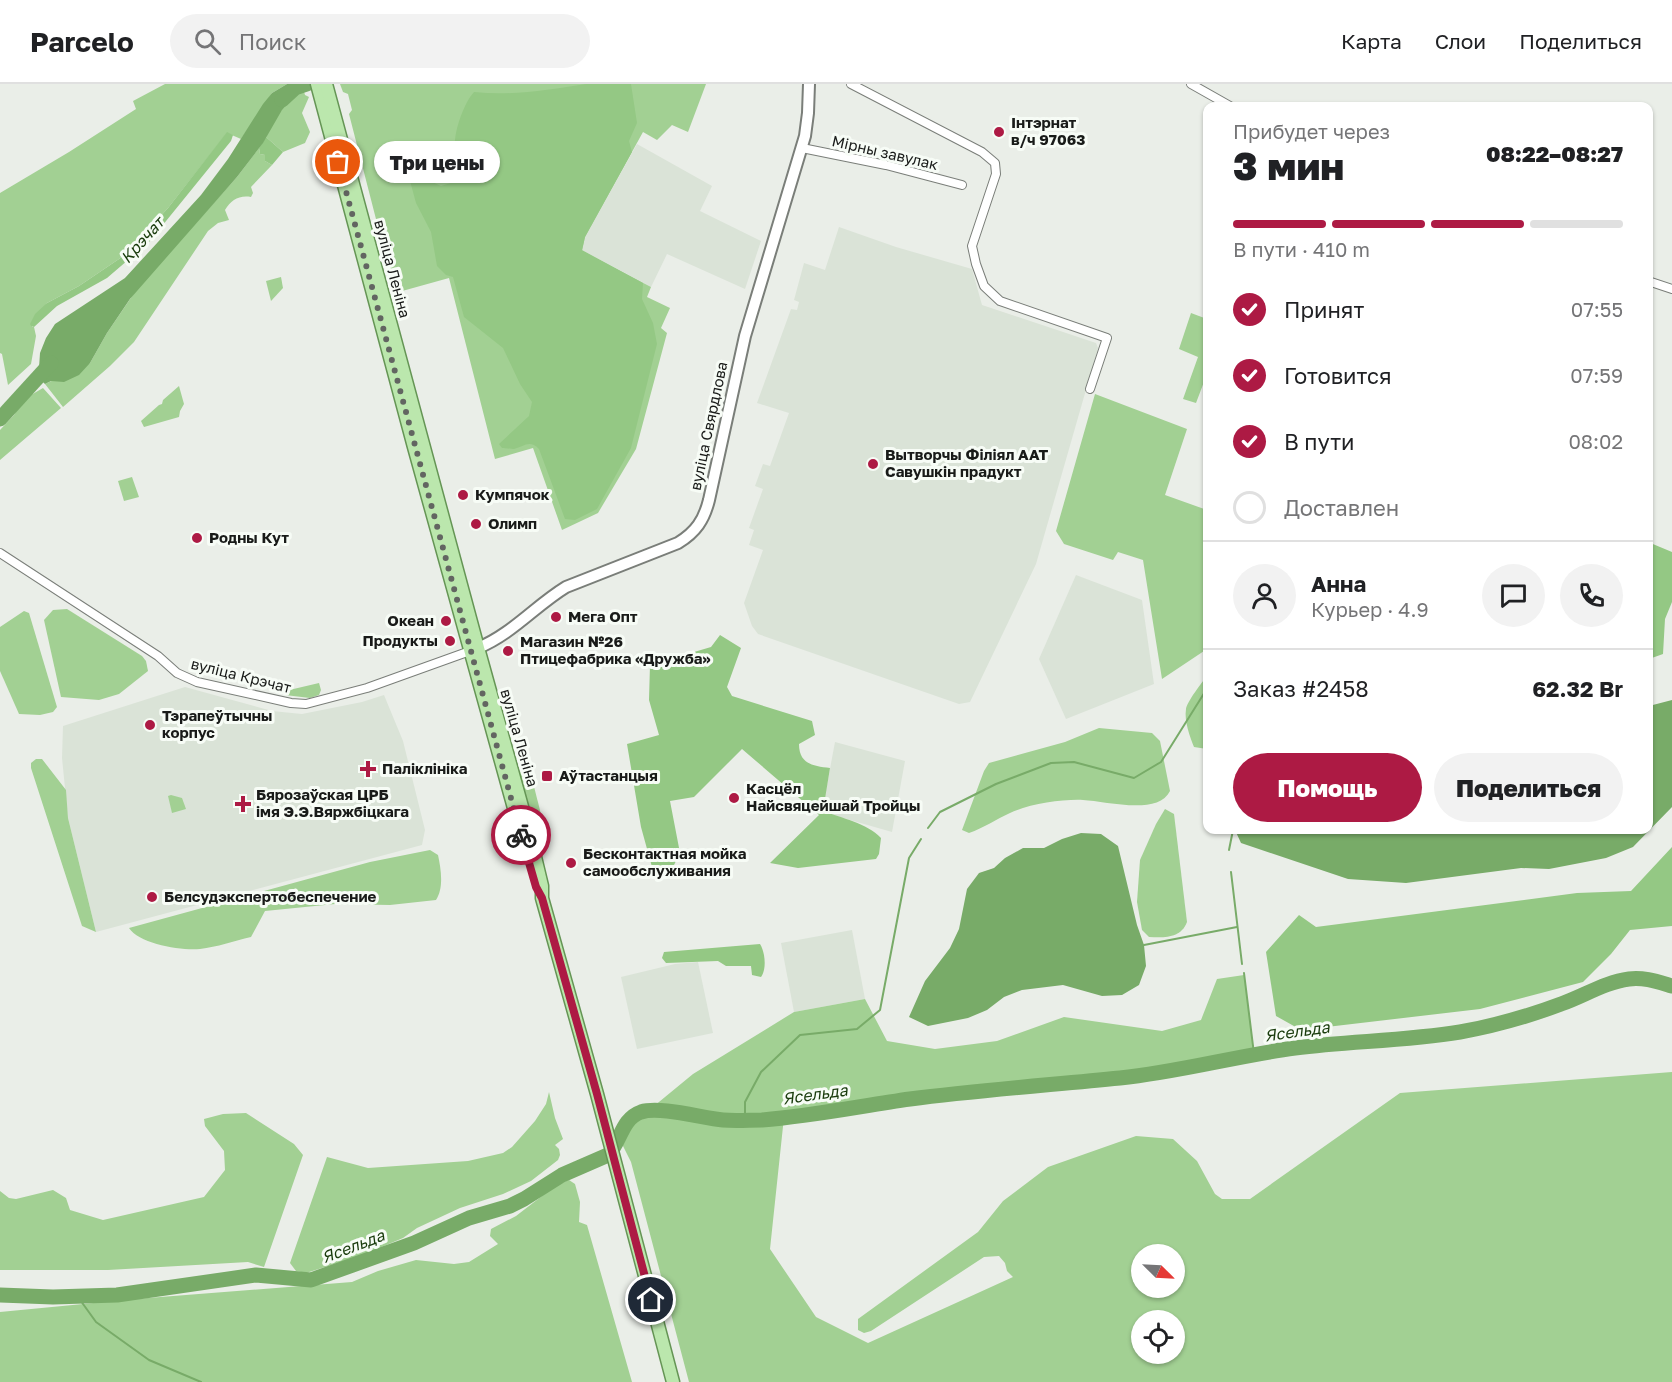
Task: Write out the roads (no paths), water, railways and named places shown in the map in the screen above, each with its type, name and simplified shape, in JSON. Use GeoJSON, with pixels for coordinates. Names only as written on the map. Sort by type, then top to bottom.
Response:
{"type":"FeatureCollection","features":[{"type":"Feature","properties":{"kind":"main road","name":"вуліца Свярдлова"},"geometry":{"type":"LineString","coordinates":[[474,650],[502,636],[566,587],[678,543],[690,536],[699,526],[709,500],[745,336],[802,148],[808,113],[809,84]]}},
{"type":"Feature","properties":{"kind":"main road","name":"вуліца Леніна"},"geometry":{"type":"LineString","coordinates":[[323,89],[536,887],[542,898],[597,1094],[673,1382]]}},
{"type":"Feature","properties":{"kind":"street"},"geometry":{"type":"LineString","coordinates":[[851,84],[982,152],[995,163],[996,174],[972,246],[984,286],[1000,301],[1107,338],[1090,389]]}},
{"type":"Feature","properties":{"kind":"street"},"geometry":{"type":"LineString","coordinates":[[1191,84],[1223,102]]}},
{"type":"Feature","properties":{"kind":"street","name":"Мірны завулак"},"geometry":{"type":"LineString","coordinates":[[802,148],[886,165],[962,185]]}},
{"type":"Feature","properties":{"kind":"street"},"geometry":{"type":"LineString","coordinates":[[1653,283],[1672,290]]}},
{"type":"Feature","properties":{"kind":"street","name":"вуліца Крэчат"},"geometry":{"type":"LineString","coordinates":[[0,553],[158,656],[177,673],[214,687],[291,704],[306,704],[367,687],[474,650]]}},
{"type":"Feature","properties":{"kind":"waterway","name":"Крэчат"},"geometry":{"type":"LineString","coordinates":[[282,100],[295,88],[307,84]]}},
{"type":"Feature","properties":{"kind":"waterway","name":"Крэчат"},"geometry":{"type":"LineString","coordinates":[[0,419],[51,363]]}},
{"type":"Feature","properties":{"kind":"waterway"},"geometry":{"type":"LineString","coordinates":[[928,828],[940,812],[996,784],[1051,763],[1074,762],[1134,778],[1161,762],[1203,695]]}},
{"type":"Feature","properties":{"kind":"waterway"},"geometry":{"type":"LineString","coordinates":[[1229,850],[1232,834]]}},
{"type":"Feature","properties":{"kind":"waterway"},"geometry":{"type":"LineString","coordinates":[[745,1121],[745,1102],[761,1072],[800,1035],[857,1029],[880,1010],[909,858],[921,839]]}},
{"type":"Feature","properties":{"kind":"waterway"},"geometry":{"type":"LineString","coordinates":[[1231,872],[1242,964]]}},
{"type":"Feature","properties":{"kind":"waterway"},"geometry":{"type":"LineString","coordinates":[[1144,945],[1237,927]]}},
{"type":"Feature","properties":{"kind":"waterway"},"geometry":{"type":"LineString","coordinates":[[1244,973],[1254,1054]]}},
{"type":"Feature","properties":{"kind":"waterway","name":"Ясельда"},"geometry":{"type":"LineString","coordinates":[[0,1295],[53,1297],[117,1295],[256,1275],[311,1280],[414,1243],[469,1218],[510,1206],[524,1199],[562,1175],[608,1155],[625,1125],[634,1115],[641,1112],[659,1110],[723,1120],[762,1120],[910,1099],[1120,1078],[1295,1048],[1473,1030],[1537,1013],[1603,986],[1629,979],[1646,979],[1672,986]]}},
{"type":"Feature","properties":{"kind":"waterway"},"geometry":{"type":"LineString","coordinates":[[78,1297],[96,1322],[149,1360],[201,1382]]}},
{"type":"Feature","properties":{"kind":"place","name":"Інтэрнат в/ч 97063"},"geometry":{"type":"Point","coordinates":[999,132]}},
{"type":"Feature","properties":{"kind":"place","name":"Три цены"},"geometry":{"type":"Point","coordinates":[338,162]}},
{"type":"Feature","properties":{"kind":"place","name":"Вытворчы Філіял ААТ Савушкін прадукт"},"geometry":{"type":"Point","coordinates":[873,464]}},
{"type":"Feature","properties":{"kind":"place","name":"Кумпячок"},"geometry":{"type":"Point","coordinates":[463,495]}},
{"type":"Feature","properties":{"kind":"place","name":"Олимп"},"geometry":{"type":"Point","coordinates":[476,524]}},
{"type":"Feature","properties":{"kind":"place","name":"Родны Кут"},"geometry":{"type":"Point","coordinates":[197,538]}},
{"type":"Feature","properties":{"kind":"place","name":"Мега Опт"},"geometry":{"type":"Point","coordinates":[556,617]}},
{"type":"Feature","properties":{"kind":"place","name":"Океан"},"geometry":{"type":"Point","coordinates":[446,621]}},
{"type":"Feature","properties":{"kind":"place","name":"Продукты"},"geometry":{"type":"Point","coordinates":[450,641]}},
{"type":"Feature","properties":{"kind":"place","name":"Магазин №26 Птицефабрика «Дружба»"},"geometry":{"type":"Point","coordinates":[508,651]}},
{"type":"Feature","properties":{"kind":"place","name":"Тэрапеўтычны корпус"},"geometry":{"type":"Point","coordinates":[150,725]}},
{"type":"Feature","properties":{"kind":"place","name":"Паліклініка"},"geometry":{"type":"Point","coordinates":[368,769]}},
{"type":"Feature","properties":{"kind":"place","name":"Аўтастанцыя"},"geometry":{"type":"Point","coordinates":[547,776]}},
{"type":"Feature","properties":{"kind":"place","name":"Касцёл Найсвяцейшай Тройцы"},"geometry":{"type":"Point","coordinates":[734,798]}},
{"type":"Feature","properties":{"kind":"place","name":"Бярозаўская ЦРБ імя Э.Э.Вяржбіцкага"},"geometry":{"type":"Point","coordinates":[243,804]}},
{"type":"Feature","properties":{"kind":"place","name":"Бесконтактная мойка самообслуживания"},"geometry":{"type":"Point","coordinates":[571,863]}},
{"type":"Feature","properties":{"kind":"place","name":"Белсудэкспертобеспечение"},"geometry":{"type":"Point","coordinates":[152,897]}}]}
